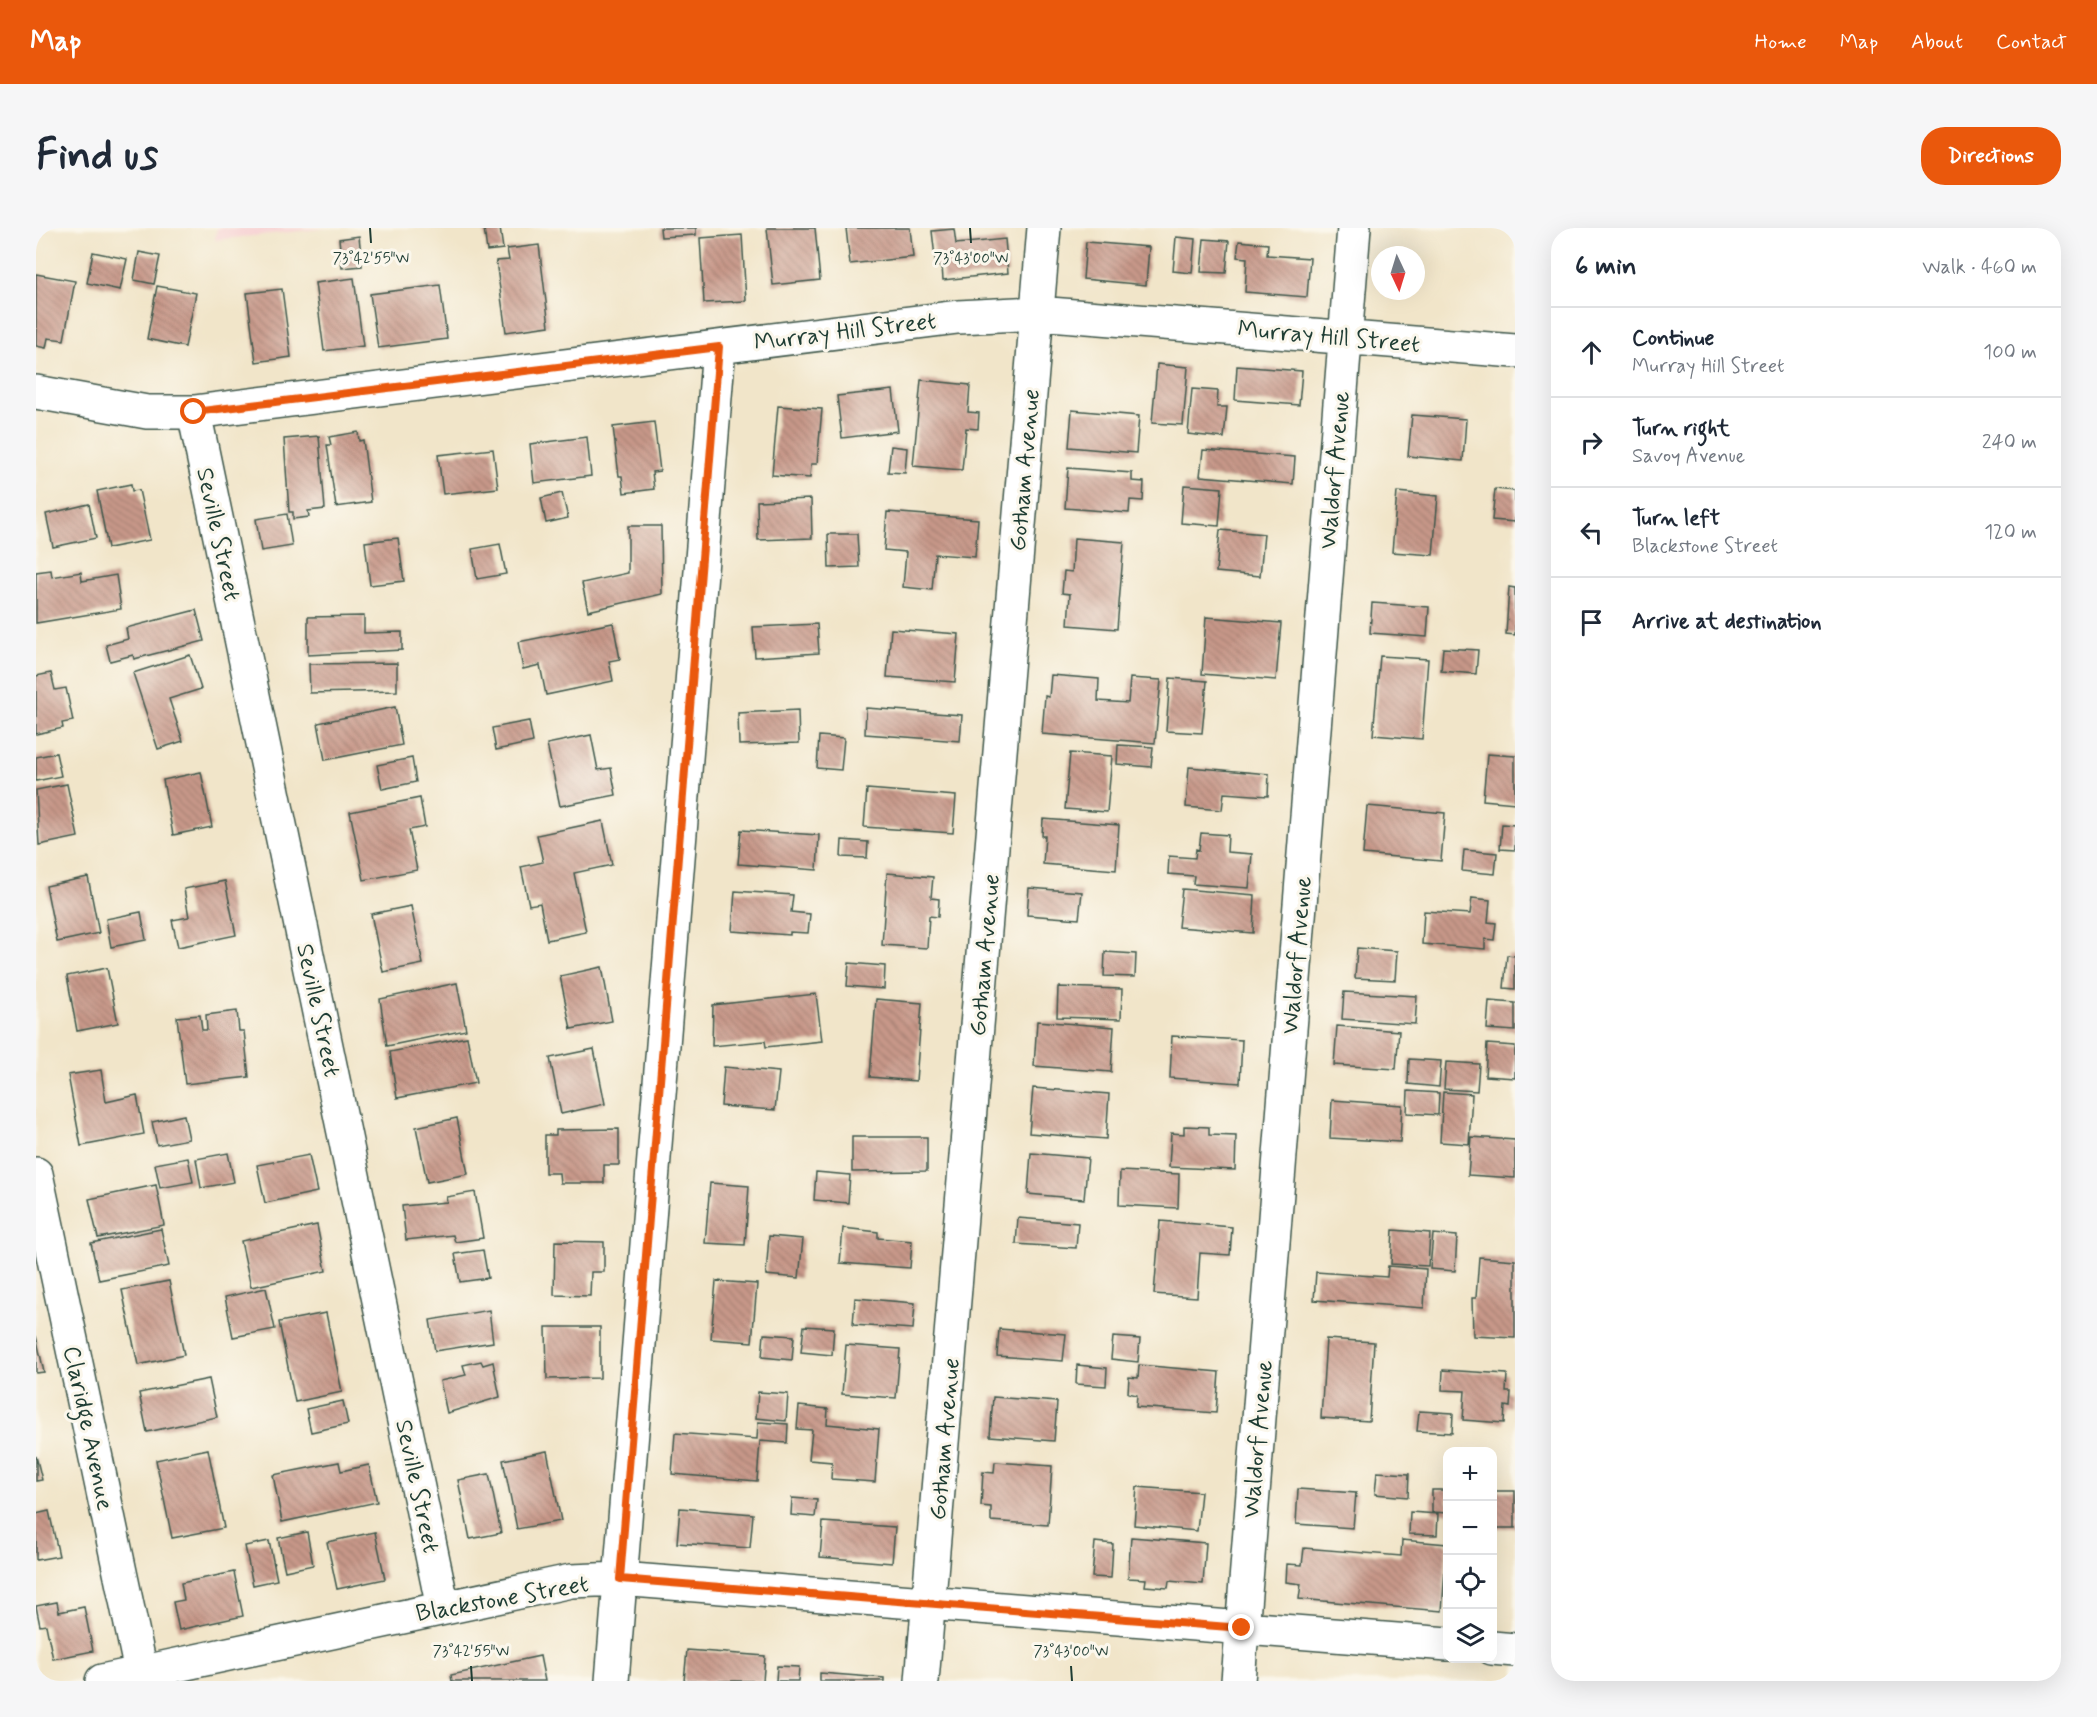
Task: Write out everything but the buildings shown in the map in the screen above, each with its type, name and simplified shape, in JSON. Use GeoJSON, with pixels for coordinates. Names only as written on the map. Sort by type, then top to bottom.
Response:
{"type":"FeatureCollection","features":[{"type":"Feature","properties":{"kind":"street","name":"Gotham Avenue"},"geometry":{"type":"LineString","coordinates":[[922,1681],[1044,228]]}},
{"type":"Feature","properties":{"kind":"street","name":"Waldorf Avenue"},"geometry":{"type":"LineString","coordinates":[[1238,1681],[1354,228]]}},
{"type":"Feature","properties":{"kind":"street","name":"Murray Hill Street"},"geometry":{"type":"LineString","coordinates":[[36,392],[147,412],[194,412],[958,317],[1037,313],[1515,351]]}},
{"type":"Feature","properties":{"kind":"street"},"geometry":{"type":"LineString","coordinates":[[612,1681],[719,347]]}},
{"type":"Feature","properties":{"kind":"street","name":"Seville Street"},"geometry":{"type":"LineString","coordinates":[[194,412],[443,1608]]}},
{"type":"Feature","properties":{"kind":"street","name":"Claridge Avenue"},"geometry":{"type":"LineString","coordinates":[[36,1174],[142,1677]]}},
{"type":"Feature","properties":{"kind":"street","name":"Blackstone Street"},"geometry":{"type":"LineString","coordinates":[[102,1681],[142,1677],[571,1581],[620,1579],[1443,1644]]}},
{"type":"Feature","properties":{"kind":"street"},"geometry":{"type":"LineString","coordinates":[[1497,1648],[1515,1650]]}},
{"type":"Feature","properties":{"kind":"shaded area"},"geometry":{"type":"Polygon","coordinates":[[[217,228],[327,228],[215,240],[217,228]]]}},
{"type":"Feature","properties":{"kind":"route"},"geometry":{"type":"LineString","coordinates":[[194,412],[719,347],[620,1579],[1242,1628]]}}]}
